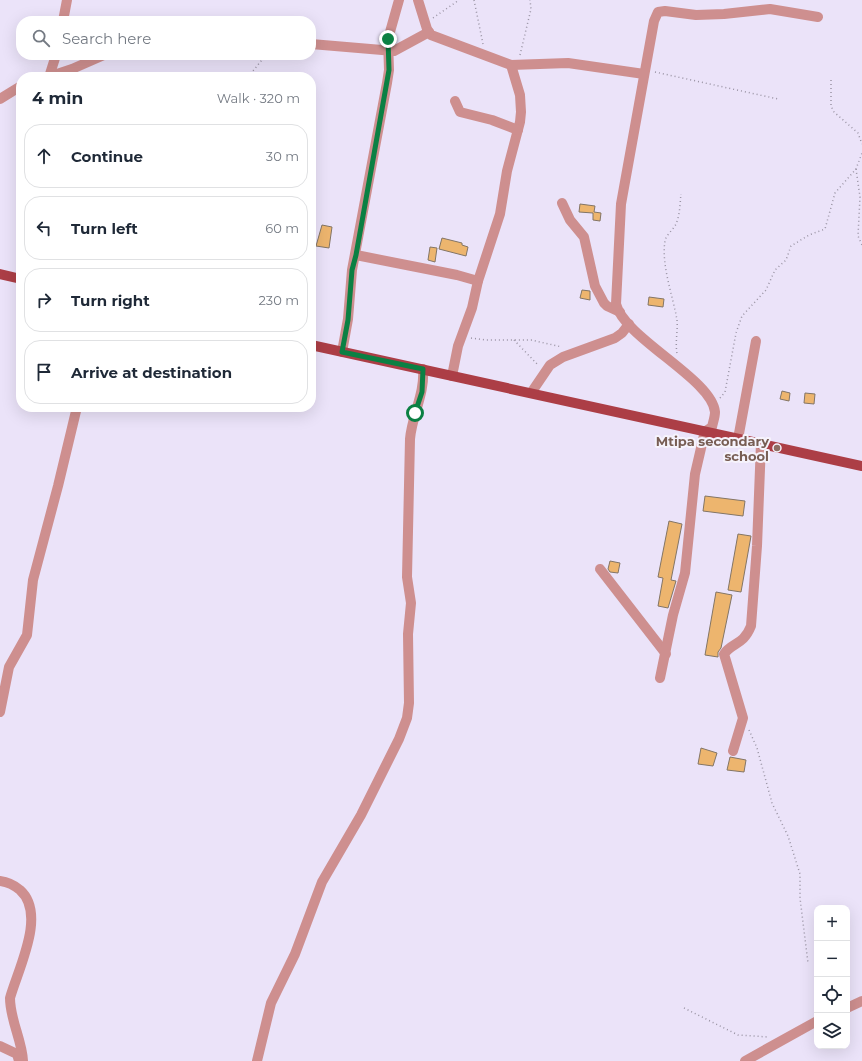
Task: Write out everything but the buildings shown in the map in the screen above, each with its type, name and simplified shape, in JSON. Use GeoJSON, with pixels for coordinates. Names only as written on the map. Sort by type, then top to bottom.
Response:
{"type":"FeatureCollection","features":[{"type":"Feature","properties":{"kind":"main road"},"geometry":{"type":"LineString","coordinates":[[0,274],[16,278]]}},
{"type":"Feature","properties":{"kind":"main road"},"geometry":{"type":"LineString","coordinates":[[316,346],[862,466]]}},
{"type":"Feature","properties":{"kind":"street"},"geometry":{"type":"LineString","coordinates":[[64,16],[67,0]]}},
{"type":"Feature","properties":{"kind":"street"},"geometry":{"type":"LineString","coordinates":[[342,352],[348,320],[352,270],[387,83],[390,31],[399,0]]}},
{"type":"Feature","properties":{"kind":"street"},"geometry":{"type":"LineString","coordinates":[[418,0],[425,23],[429,32],[434,37],[513,65],[568,62],[645,72]]}},
{"type":"Feature","properties":{"kind":"street"},"geometry":{"type":"LineString","coordinates":[[660,678],[673,616],[685,573],[695,474],[705,431],[712,427],[715,411],[704,391],[629,324],[617,308],[616,294],[620,258],[621,211],[654,21],[656,14],[661,11],[696,15],[724,14],[770,9],[818,18]]}},
{"type":"Feature","properties":{"kind":"street"},"geometry":{"type":"LineString","coordinates":[[316,44],[368,47],[389,51],[401,48],[429,32]]}},
{"type":"Feature","properties":{"kind":"street"},"geometry":{"type":"LineString","coordinates":[[51,72],[54,60]]}},
{"type":"Feature","properties":{"kind":"street"},"geometry":{"type":"LineString","coordinates":[[63,72],[93,60]]}},
{"type":"Feature","properties":{"kind":"street"},"geometry":{"type":"LineString","coordinates":[[452,376],[462,335],[472,308],[478,281],[500,214],[507,171],[518,130],[521,112],[520,95],[513,65]]}},
{"type":"Feature","properties":{"kind":"street"},"geometry":{"type":"LineString","coordinates":[[0,99],[16,89]]}},
{"type":"Feature","properties":{"kind":"street"},"geometry":{"type":"LineString","coordinates":[[455,101],[460,112],[492,120],[518,130]]}},
{"type":"Feature","properties":{"kind":"street"},"geometry":{"type":"LineString","coordinates":[[562,203],[573,225],[584,237],[595,286],[604,303],[620,312]]}},
{"type":"Feature","properties":{"kind":"street"},"geometry":{"type":"LineString","coordinates":[[356,255],[457,275],[478,281]]}},
{"type":"Feature","properties":{"kind":"street"},"geometry":{"type":"LineString","coordinates":[[531,393],[550,365],[564,357],[615,338],[622,333],[629,324]]}},
{"type":"Feature","properties":{"kind":"street"},"geometry":{"type":"LineString","coordinates":[[738,438],[756,341]]}},
{"type":"Feature","properties":{"kind":"street"},"geometry":{"type":"LineString","coordinates":[[257,1061],[271,1002],[295,954],[322,882],[364,809],[400,740],[407,718],[409,703],[408,634],[411,603],[407,577],[410,439],[411,426],[422,392],[423,369]]}},
{"type":"Feature","properties":{"kind":"street"},"geometry":{"type":"LineString","coordinates":[[0,712],[8,667],[28,635],[32,580],[58,486],[76,412]]}},
{"type":"Feature","properties":{"kind":"street"},"geometry":{"type":"LineString","coordinates":[[733,751],[741,728],[742,716],[724,654],[742,641],[747,635],[751,626],[761,443]]}},
{"type":"Feature","properties":{"kind":"street"},"geometry":{"type":"LineString","coordinates":[[600,569],[666,654]]}},
{"type":"Feature","properties":{"kind":"street"},"geometry":{"type":"LineString","coordinates":[[0,881],[14,885],[24,893],[31,908],[32,920],[28,942],[10,998],[10,1005],[19,1037],[23,1061]]}},
{"type":"Feature","properties":{"kind":"street"},"geometry":{"type":"LineString","coordinates":[[850,1007],[862,1001]]}},
{"type":"Feature","properties":{"kind":"street"},"geometry":{"type":"LineString","coordinates":[[745,1061],[814,1023]]}},
{"type":"Feature","properties":{"kind":"street"},"geometry":{"type":"LineString","coordinates":[[0,1046],[17,1054],[19,1061]]}},
{"type":"Feature","properties":{"kind":"path"},"geometry":{"type":"LineString","coordinates":[[425,23],[460,0]]}},
{"type":"Feature","properties":{"kind":"path"},"geometry":{"type":"LineString","coordinates":[[474,0],[486,55]]}},
{"type":"Feature","properties":{"kind":"path"},"geometry":{"type":"LineString","coordinates":[[513,65],[525,38],[531,9],[530,0]]}},
{"type":"Feature","properties":{"kind":"path"},"geometry":{"type":"LineString","coordinates":[[252,72],[262,60]]}},
{"type":"Feature","properties":{"kind":"path"},"geometry":{"type":"LineString","coordinates":[[645,72],[778,99]]}},
{"type":"Feature","properties":{"kind":"path"},"geometry":{"type":"LineString","coordinates":[[831,80],[831,106],[834,112],[858,133],[862,144]]}},
{"type":"Feature","properties":{"kind":"path"},"geometry":{"type":"LineString","coordinates":[[712,404],[725,392],[736,333],[742,316],[768,286],[775,270],[786,260],[791,246],[809,235],[825,229],[835,194],[856,169],[862,153]]}},
{"type":"Feature","properties":{"kind":"path"},"geometry":{"type":"LineString","coordinates":[[856,169],[860,196],[858,236],[862,245]]}},
{"type":"Feature","properties":{"kind":"path"},"geometry":{"type":"LineString","coordinates":[[678,367],[676,342],[678,327],[668,275],[665,244],[667,236],[672,232],[678,218],[680,194]]}},
{"type":"Feature","properties":{"kind":"path"},"geometry":{"type":"LineString","coordinates":[[462,335],[486,340],[544,342],[577,352]]}},
{"type":"Feature","properties":{"kind":"path"},"geometry":{"type":"LineString","coordinates":[[514,340],[544,372]]}},
{"type":"Feature","properties":{"kind":"path"},"geometry":{"type":"LineString","coordinates":[[742,716],[758,748],[772,803],[788,836],[800,874],[800,898],[808,963]]}},
{"type":"Feature","properties":{"kind":"path"},"geometry":{"type":"LineString","coordinates":[[684,1008],[738,1035],[786,1037]]}},
{"type":"Feature","properties":{"kind":"place","name":"Mtipa secondary school"},"geometry":{"type":"Point","coordinates":[777,448]}},
{"type":"Feature","properties":{"kind":"route"},"geometry":{"type":"LineString","coordinates":[[388,39],[389,70],[384,105],[352,270],[348,320],[342,352],[423,369],[424,382],[415,413]]}}]}
